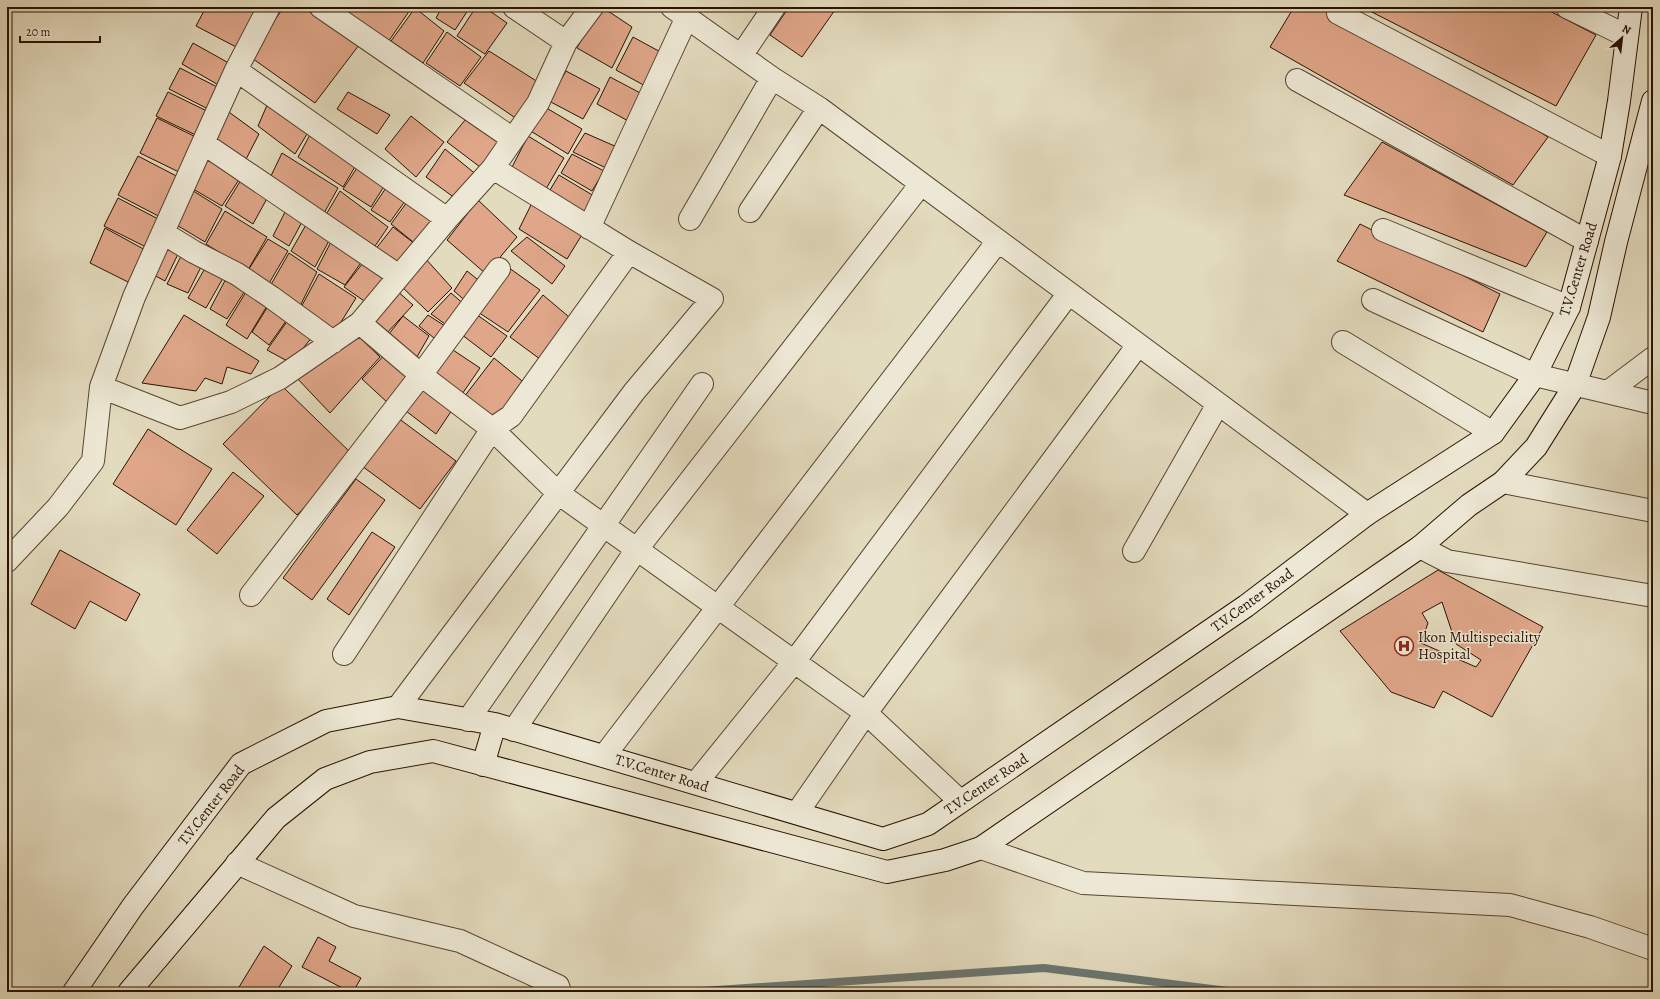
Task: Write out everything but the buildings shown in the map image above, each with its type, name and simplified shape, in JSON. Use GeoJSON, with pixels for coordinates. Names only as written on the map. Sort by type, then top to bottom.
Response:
{"type":"FeatureCollection","features":[{"type":"Feature","properties":{"kind":"street"},"geometry":{"type":"LineString","coordinates":[[7,561],[58,507],[93,461],[102,387],[134,297],[236,70],[268,7]]}},
{"type":"Feature","properties":{"kind":"street"},"geometry":{"type":"LineString","coordinates":[[321,7],[513,139]]}},
{"type":"Feature","properties":{"kind":"street"},"geometry":{"type":"LineString","coordinates":[[514,7],[566,42]]}},
{"type":"Feature","properties":{"kind":"street"},"geometry":{"type":"LineString","coordinates":[[102,387],[180,418],[231,402],[280,378],[360,323],[447,219],[493,168],[538,103],[566,42],[592,7]]}},
{"type":"Feature","properties":{"kind":"street"},"geometry":{"type":"LineString","coordinates":[[741,56],[774,7]]}},
{"type":"Feature","properties":{"kind":"street"},"geometry":{"type":"LineString","coordinates":[[1567,7],[1627,36]]}},
{"type":"Feature","properties":{"kind":"street","name":"T.V.Center Road"},"geometry":{"type":"LineString","coordinates":[[74,992],[133,906],[241,764],[326,721],[398,707],[505,727],[883,839],[928,824],[1246,606],[1367,514],[1493,433],[1535,375],[1569,307],[1610,156],[1619,101],[1631,7]]}},
{"type":"Feature","properties":{"kind":"street"},"geometry":{"type":"LineString","coordinates":[[589,228],[679,12],[772,78],[819,108],[1367,514]]}},
{"type":"Feature","properties":{"kind":"street"},"geometry":{"type":"LineString","coordinates":[[1338,13],[1610,156]]}},
{"type":"Feature","properties":{"kind":"street"},"geometry":{"type":"LineString","coordinates":[[236,70],[447,219]]}},
{"type":"Feature","properties":{"kind":"street"},"geometry":{"type":"LineString","coordinates":[[690,219],[772,78]]}},
{"type":"Feature","properties":{"kind":"street"},"geometry":{"type":"LineString","coordinates":[[1297,80],[1587,241]]}},
{"type":"Feature","properties":{"kind":"street","name":"T.V.Center Road"},"geometry":{"type":"LineString","coordinates":[[129,992],[236,863],[276,818],[325,779],[370,762],[433,751],[887,872],[945,860],[980,848],[1420,547],[1469,505],[1503,482],[1536,447],[1575,385],[1599,317],[1616,242],[1653,101]]}},
{"type":"Feature","properties":{"kind":"street"},"geometry":{"type":"LineString","coordinates":[[750,211],[819,108]]}},
{"type":"Feature","properties":{"kind":"street"},"geometry":{"type":"LineString","coordinates":[[203,143],[399,276]]}},
{"type":"Feature","properties":{"kind":"street"},"geometry":{"type":"LineString","coordinates":[[398,707],[634,392],[712,299],[629,252],[493,168]]}},
{"type":"Feature","properties":{"kind":"street"},"geometry":{"type":"LineString","coordinates":[[483,765],[505,727],[637,549],[921,184]]}},
{"type":"Feature","properties":{"kind":"street"},"geometry":{"type":"LineString","coordinates":[[1383,230],[1569,307]]}},
{"type":"Feature","properties":{"kind":"street"},"geometry":{"type":"LineString","coordinates":[[163,233],[194,252],[237,274],[333,342]]}},
{"type":"Feature","properties":{"kind":"street"},"geometry":{"type":"LineString","coordinates":[[604,756],[998,241]]}},
{"type":"Feature","properties":{"kind":"street"},"geometry":{"type":"LineString","coordinates":[[344,654],[492,429],[511,416],[629,252]]}},
{"type":"Feature","properties":{"kind":"street"},"geometry":{"type":"LineString","coordinates":[[251,594],[421,375],[500,269]]}},
{"type":"Feature","properties":{"kind":"street"},"geometry":{"type":"LineString","coordinates":[[696,783],[794,662],[1069,293]]}},
{"type":"Feature","properties":{"kind":"street"},"geometry":{"type":"LineString","coordinates":[[1373,300],[1535,375],[1653,403]]}},
{"type":"Feature","properties":{"kind":"street"},"geometry":{"type":"LineString","coordinates":[[360,323],[421,375],[492,429],[558,493],[866,714],[960,801]]}},
{"type":"Feature","properties":{"kind":"street"},"geometry":{"type":"LineString","coordinates":[[1343,342],[1493,433]]}},
{"type":"Feature","properties":{"kind":"street"},"geometry":{"type":"LineString","coordinates":[[797,813],[866,714],[1138,345]]}},
{"type":"Feature","properties":{"kind":"street"},"geometry":{"type":"LineString","coordinates":[[1609,392],[1653,358]]}},
{"type":"Feature","properties":{"kind":"street"},"geometry":{"type":"LineString","coordinates":[[468,720],[702,384]]}},
{"type":"Feature","properties":{"kind":"street"},"geometry":{"type":"LineString","coordinates":[[1134,551],[1218,404]]}},
{"type":"Feature","properties":{"kind":"street"},"geometry":{"type":"LineString","coordinates":[[1503,482],[1653,511]]}},
{"type":"Feature","properties":{"kind":"street"},"geometry":{"type":"LineString","coordinates":[[1420,547],[1447,561],[1653,596]]}},
{"type":"Feature","properties":{"kind":"street"},"geometry":{"type":"LineString","coordinates":[[980,848],[1084,883],[1510,905],[1590,927],[1653,949]]}},
{"type":"Feature","properties":{"kind":"street"},"geometry":{"type":"LineString","coordinates":[[236,863],[354,916],[460,941],[559,989]]}},
{"type":"Feature","properties":{"kind":"waterway"},"geometry":{"type":"LineString","coordinates":[[687,992],[1044,968],[1236,992]]}},
{"type":"Feature","properties":{"kind":"place","name":"Ikon Multispeciality Hospital"},"geometry":{"type":"Point","coordinates":[1404,646]}}]}
